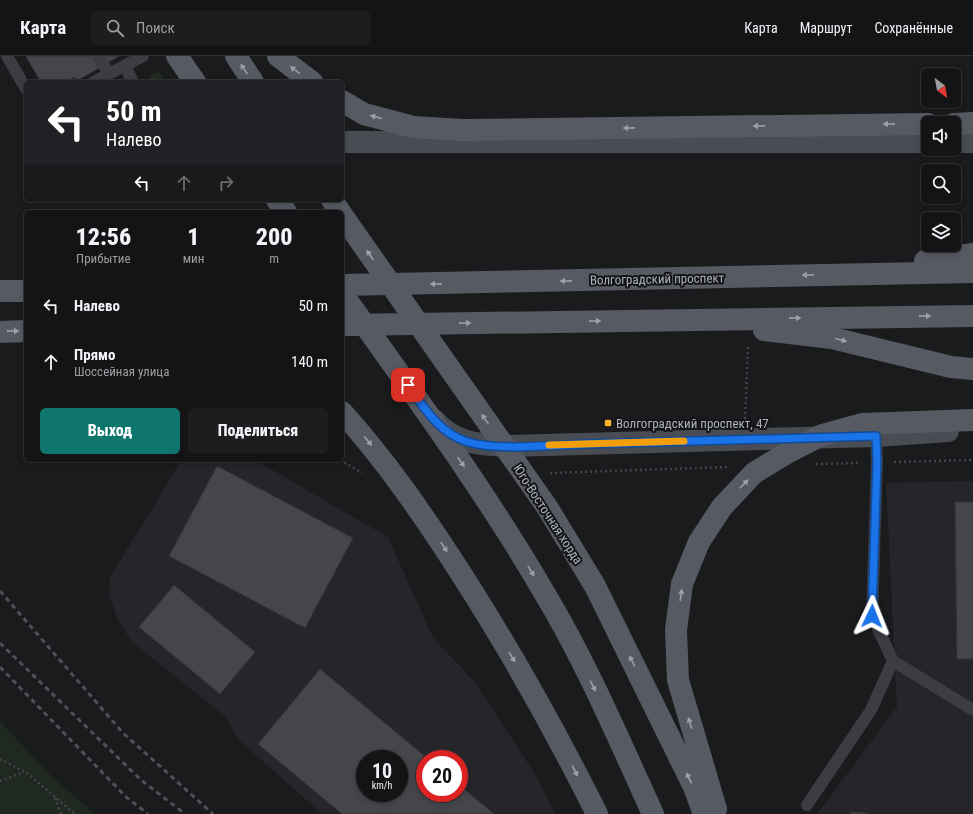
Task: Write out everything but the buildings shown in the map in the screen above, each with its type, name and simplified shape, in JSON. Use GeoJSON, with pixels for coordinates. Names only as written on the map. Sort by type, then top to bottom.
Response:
{"type":"FeatureCollection","features":[{"type":"Feature","properties":{"kind":"main road"},"geometry":{"type":"LineString","coordinates":[[177,56],[194,80]]}},
{"type":"Feature","properties":{"kind":"main road"},"geometry":{"type":"LineString","coordinates":[[185,56],[202,80]]}},
{"type":"Feature","properties":{"kind":"main road"},"geometry":{"type":"LineString","coordinates":[[236,56],[252,80]]}},
{"type":"Feature","properties":{"kind":"main road"},"geometry":{"type":"LineString","coordinates":[[278,56],[309,80]]}},
{"type":"Feature","properties":{"kind":"main road"},"geometry":{"type":"LineString","coordinates":[[344,102],[364,114],[413,127],[463,130],[921,124]]}},
{"type":"Feature","properties":{"kind":"main road"},"geometry":{"type":"LineString","coordinates":[[961,124],[973,123]]}},
{"type":"Feature","properties":{"kind":"main road"},"geometry":{"type":"LineString","coordinates":[[344,142],[921,142]]}},
{"type":"Feature","properties":{"kind":"main road"},"geometry":{"type":"LineString","coordinates":[[961,142],[973,142]]}},
{"type":"Feature","properties":{"kind":"main road","name":"Юго-Восточная хорда"},"geometry":{"type":"LineString","coordinates":[[344,218],[547,507],[595,586],[694,787],[704,814]]}},
{"type":"Feature","properties":{"kind":"main road"},"geometry":{"type":"LineString","coordinates":[[834,275],[973,254]]}},
{"type":"Feature","properties":{"kind":"main road","name":"Волгоградский проспект"},"geometry":{"type":"LineString","coordinates":[[344,286],[973,272]]}},
{"type":"Feature","properties":{"kind":"main road"},"geometry":{"type":"LineString","coordinates":[[344,289],[425,410],[438,424],[454,436],[468,442],[484,445],[539,445],[876,436],[973,429]]}},
{"type":"Feature","properties":{"kind":"main road"},"geometry":{"type":"LineString","coordinates":[[0,291],[24,291]]}},
{"type":"Feature","properties":{"kind":"main road"},"geometry":{"type":"LineString","coordinates":[[344,296],[490,504],[546,595],[606,712],[653,814]]}},
{"type":"Feature","properties":{"kind":"main road"},"geometry":{"type":"LineString","coordinates":[[344,325],[973,316]]}},
{"type":"Feature","properties":{"kind":"main road"},"geometry":{"type":"LineString","coordinates":[[677,320],[832,338],[951,367],[973,369]]}},
{"type":"Feature","properties":{"kind":"main road"},"geometry":{"type":"LineString","coordinates":[[0,332],[24,331]]}},
{"type":"Feature","properties":{"kind":"main road"},"geometry":{"type":"LineString","coordinates":[[344,414],[368,440],[416,503],[492,622],[556,732],[597,814]]}},
{"type":"Feature","properties":{"kind":"main road"},"geometry":{"type":"LineString","coordinates":[[717,814],[678,680],[676,630],[682,584],[703,536],[722,507],[754,473],[785,454],[822,435],[862,424],[973,420]]}},
{"type":"Feature","properties":{"kind":"lane"},"geometry":{"type":"LineString","coordinates":[[6,56],[24,86]]}},
{"type":"Feature","properties":{"kind":"lane"},"geometry":{"type":"LineString","coordinates":[[98,56],[109,74]]}},
{"type":"Feature","properties":{"kind":"lane"},"geometry":{"type":"LineString","coordinates":[[97,80],[143,56]]}},
{"type":"Feature","properties":{"kind":"lane"},"geometry":{"type":"LineString","coordinates":[[125,66],[132,80]]}},
{"type":"Feature","properties":{"kind":"lane"},"geometry":{"type":"LineString","coordinates":[[876,436],[877,462],[872,616],[892,661],[973,710]]}},
{"type":"Feature","properties":{"kind":"lane"},"geometry":{"type":"LineString","coordinates":[[807,805],[871,710],[892,661]]}},
{"type":"Feature","properties":{"kind":"path"},"geometry":{"type":"LineString","coordinates":[[745,424],[748,347]]}},
{"type":"Feature","properties":{"kind":"path"},"geometry":{"type":"LineString","coordinates":[[813,464],[973,460]]}},
{"type":"Feature","properties":{"kind":"path"},"geometry":{"type":"LineString","coordinates":[[542,474],[733,467]]}},
{"type":"Feature","properties":{"kind":"path"},"geometry":{"type":"LineString","coordinates":[[0,759],[24,772],[75,814]]}},
{"type":"Feature","properties":{"kind":"path"},"geometry":{"type":"LineString","coordinates":[[0,781],[24,772]]}},
{"type":"Feature","properties":{"kind":"path"},"geometry":{"type":"LineString","coordinates":[[54,796],[61,814]]}},
{"type":"Feature","properties":{"kind":"shaded area"},"geometry":{"type":"Polygon","coordinates":[[[158,71],[165,80],[148,80],[151,75],[158,71]]]}},
{"type":"Feature","properties":{"kind":"shaded area"},"geometry":{"type":"Polygon","coordinates":[[[181,462],[258,462],[388,537],[433,638],[475,682],[538,779],[555,814],[322,814],[238,739],[226,717],[132,642],[118,620],[109,595],[110,577],[181,462]]]}},
{"type":"Feature","properties":{"kind":"shaded area"},"geometry":{"type":"Polygon","coordinates":[[[973,481],[973,814],[817,814],[897,707],[886,483],[973,481]]]}},
{"type":"Feature","properties":{"kind":"shaded area"},"geometry":{"type":"Polygon","coordinates":[[[0,721],[51,776],[95,814],[0,814],[0,721]]]}},
{"type":"Feature","properties":{"kind":"railway"},"geometry":{"type":"LineString","coordinates":[[0,591],[123,733],[213,814]]}},
{"type":"Feature","properties":{"kind":"railway"},"geometry":{"type":"LineString","coordinates":[[0,643],[141,780],[185,814]]}},
{"type":"Feature","properties":{"kind":"railway"},"geometry":{"type":"LineString","coordinates":[[0,667],[126,797],[148,814]]}},
{"type":"Feature","properties":{"kind":"slow traffic"},"geometry":{"type":"LineString","coordinates":[[549,445],[684,441]]}},
{"type":"Feature","properties":{"kind":"place","name":"Волгоградский проспект, 47"},"geometry":{"type":"Point","coordinates":[608,423]}},
{"type":"Feature","properties":{"kind":"route"},"geometry":{"type":"LineString","coordinates":[[408,385],[425,410],[438,424],[454,436],[468,442],[484,445],[508,446],[876,436],[877,462],[872,616]]}}]}
